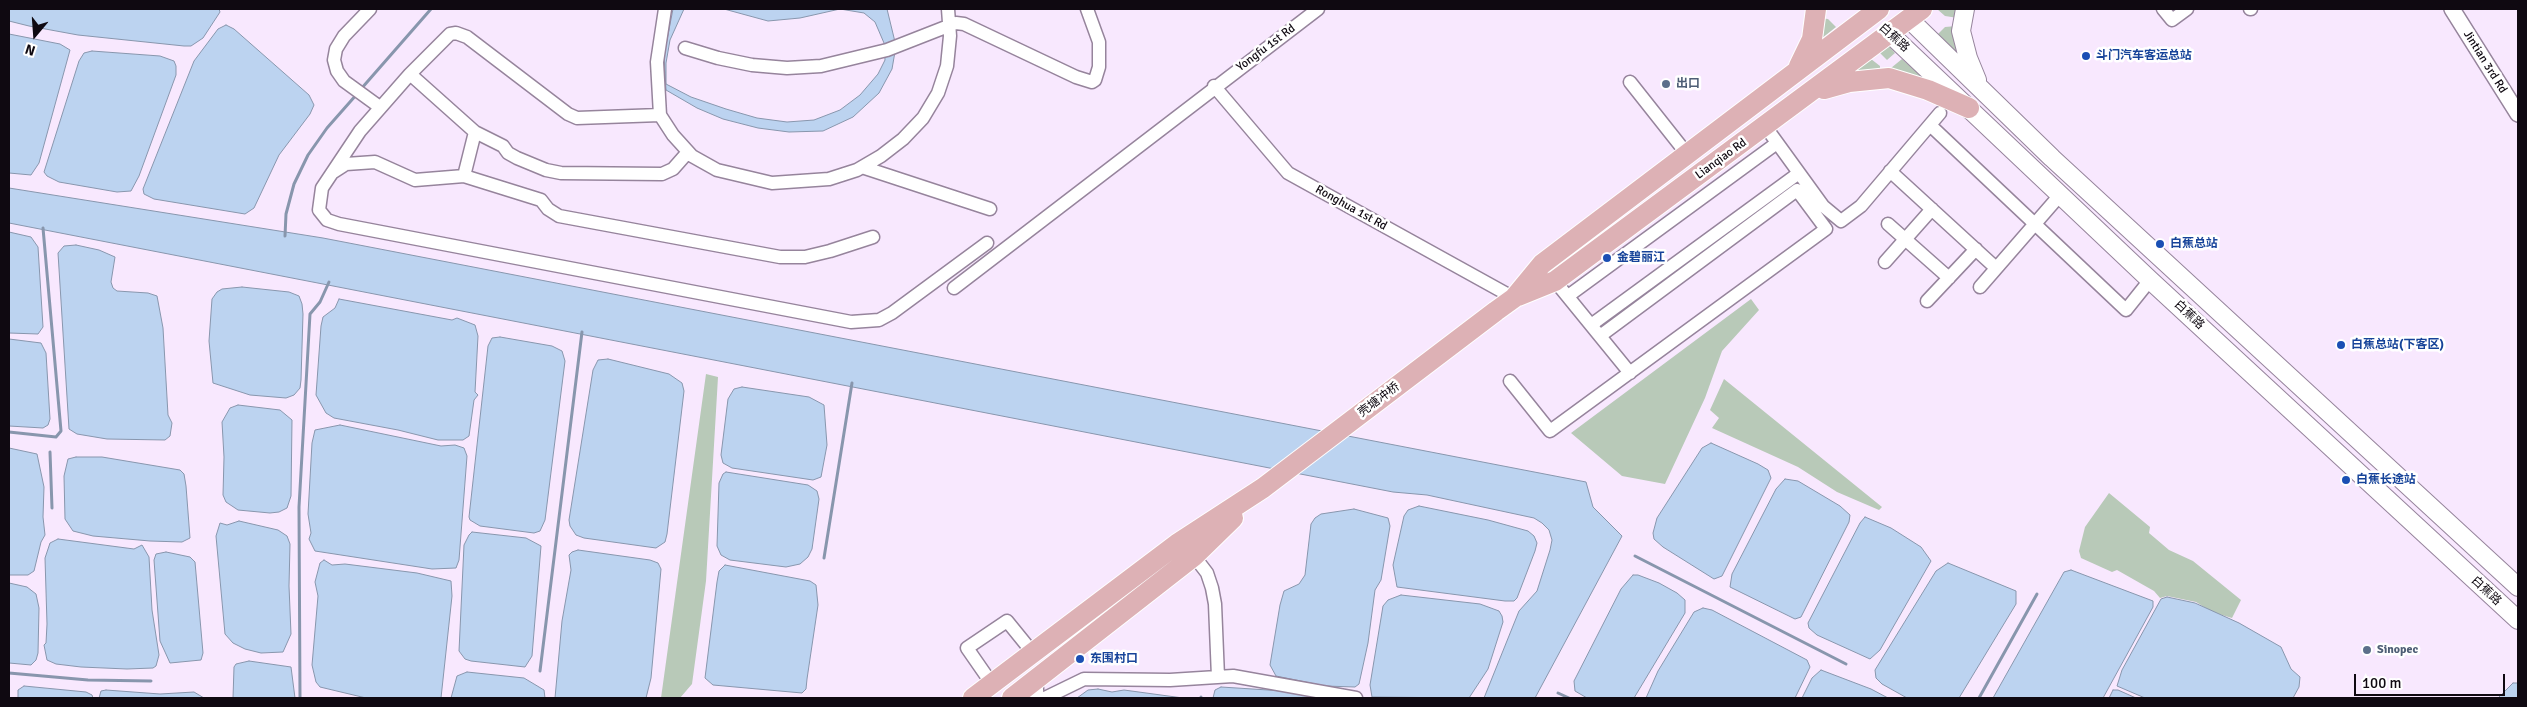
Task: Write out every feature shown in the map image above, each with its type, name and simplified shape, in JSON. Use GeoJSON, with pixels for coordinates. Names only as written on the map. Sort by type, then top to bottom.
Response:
{"type":"FeatureCollection","features":[{"type":"Feature","properties":{"kind":"main road"},"geometry":{"type":"LineString","coordinates":[[1796,72],[1812,39],[1816,9]]}},
{"type":"Feature","properties":{"kind":"main road"},"geometry":{"type":"LineString","coordinates":[[1965,9],[1962,23],[1963,40],[1974,75],[1984,92]]}},
{"type":"Feature","properties":{"kind":"main road","name":"Lianqiao Rd"},"geometry":{"type":"LineString","coordinates":[[1514,298],[1542,264],[1796,72],[1870,11]]}},
{"type":"Feature","properties":{"kind":"main road","name":"白蕉路"},"geometry":{"type":"LineString","coordinates":[[1870,11],[1889,33],[2150,280],[2518,620]]}},
{"type":"Feature","properties":{"kind":"main road","name":"Lianqiao Rd"},"geometry":{"type":"LineString","coordinates":[[1496,311],[1514,298],[1556,281],[1806,97],[1889,33],[1910,12]]}},
{"type":"Feature","properties":{"kind":"main road","name":"白蕉路"},"geometry":{"type":"LineString","coordinates":[[1910,12],[1984,92],[2052,158],[2518,587]]}},
{"type":"Feature","properties":{"kind":"main road"},"geometry":{"type":"LineString","coordinates":[[1806,97],[1849,82],[1888,78],[1928,90],[1969,108]]}},
{"type":"Feature","properties":{"kind":"main road"},"geometry":{"type":"LineString","coordinates":[[1768,93],[1783,114]]}},
{"type":"Feature","properties":{"kind":"main road","name":"壳塘冲桥"},"geometry":{"type":"LineString","coordinates":[[1263,488],[1496,311]]}},
{"type":"Feature","properties":{"kind":"main road"},"geometry":{"type":"LineString","coordinates":[[1012,698],[1039,693],[1194,556],[1263,488]]}},
{"type":"Feature","properties":{"kind":"main road"},"geometry":{"type":"LineString","coordinates":[[973,698],[1177,544],[1263,488]]}},
{"type":"Feature","properties":{"kind":"main road"},"geometry":{"type":"LineString","coordinates":[[1027,658],[1039,693]]}},
{"type":"Feature","properties":{"kind":"street"},"geometry":{"type":"LineString","coordinates":[[370,9],[344,36],[336,49],[334,60],[337,71],[344,81],[376,105]]}},
{"type":"Feature","properties":{"kind":"street"},"geometry":{"type":"LineString","coordinates":[[665,9],[657,62],[660,115],[688,152],[717,170],[772,183],[829,179],[862,167],[896,145],[923,118],[938,93],[947,66],[948,9]]}},
{"type":"Feature","properties":{"kind":"street"},"geometry":{"type":"LineString","coordinates":[[685,48],[718,58],[752,65],[787,68],[821,66],[870,55],[949,25],[964,24],[1092,82],[1097,76],[1099,67],[1098,42],[1088,9]]}},
{"type":"Feature","properties":{"kind":"street","name":"Yongfu 1st Rd"},"geometry":{"type":"LineString","coordinates":[[954,288],[1214,86],[1318,9]]}},
{"type":"Feature","properties":{"kind":"street"},"geometry":{"type":"LineString","coordinates":[[2163,9],[2172,20],[2187,9]]}},
{"type":"Feature","properties":{"kind":"street","name":"Jintian 3rd Rd"},"geometry":{"type":"LineString","coordinates":[[2452,9],[2518,114]]}},
{"type":"Feature","properties":{"kind":"street"},"geometry":{"type":"LineString","coordinates":[[660,115],[578,118],[568,114],[467,36],[456,33],[445,37],[358,134],[322,188],[318,204],[322,215],[333,222],[851,322],[879,320],[892,313],[987,243]]}},
{"type":"Feature","properties":{"kind":"street"},"geometry":{"type":"LineString","coordinates":[[410,74],[475,132],[503,146],[508,153],[516,158],[561,174],[662,174],[673,168],[688,152]]}},
{"type":"Feature","properties":{"kind":"street"},"geometry":{"type":"LineString","coordinates":[[1630,82],[1687,154]]}},
{"type":"Feature","properties":{"kind":"street","name":"Ronghua 1st Rd"},"geometry":{"type":"LineString","coordinates":[[1214,86],[1288,173],[1514,298]]}},
{"type":"Feature","properties":{"kind":"street"},"geometry":{"type":"LineString","coordinates":[[1765,126],[1823,206],[1842,221],[1860,206],[1940,113]]}},
{"type":"Feature","properties":{"kind":"street"},"geometry":{"type":"LineString","coordinates":[[1930,124],[2126,310],[2150,280]]}},
{"type":"Feature","properties":{"kind":"street"},"geometry":{"type":"LineString","coordinates":[[464,176],[475,132]]}},
{"type":"Feature","properties":{"kind":"street"},"geometry":{"type":"LineString","coordinates":[[358,134],[354,146],[355,156],[367,162]]}},
{"type":"Feature","properties":{"kind":"street"},"geometry":{"type":"LineString","coordinates":[[1568,296],[1777,143]]}},
{"type":"Feature","properties":{"kind":"street"},"geometry":{"type":"LineString","coordinates":[[329,177],[346,164],[367,162],[383,164],[406,178],[416,180],[464,176],[540,200],[548,210],[559,216],[780,257],[805,257],[830,252],[873,237]]}},
{"type":"Feature","properties":{"kind":"street"},"geometry":{"type":"LineString","coordinates":[[862,167],[990,209]]}},
{"type":"Feature","properties":{"kind":"street"},"geometry":{"type":"LineString","coordinates":[[1890,171],[1996,268]]}},
{"type":"Feature","properties":{"kind":"street"},"geometry":{"type":"LineString","coordinates":[[1591,325],[1799,173]]}},
{"type":"Feature","properties":{"kind":"street"},"geometry":{"type":"LineString","coordinates":[[1510,381],[1550,431],[1826,229],[1797,190],[1600,336]]}},
{"type":"Feature","properties":{"kind":"street"},"geometry":{"type":"LineString","coordinates":[[1980,287],[2060,195]]}},
{"type":"Feature","properties":{"kind":"street"},"geometry":{"type":"LineString","coordinates":[[1885,262],[1932,209]]}},
{"type":"Feature","properties":{"kind":"street"},"geometry":{"type":"LineString","coordinates":[[1888,224],[1949,278]]}},
{"type":"Feature","properties":{"kind":"street"},"geometry":{"type":"LineString","coordinates":[[1928,301],[1976,249]]}},
{"type":"Feature","properties":{"kind":"street"},"geometry":{"type":"LineString","coordinates":[[1556,281],[1630,373]]}},
{"type":"Feature","properties":{"kind":"street"},"geometry":{"type":"LineString","coordinates":[[1194,556],[1207,573],[1216,604],[1218,678]]}},
{"type":"Feature","properties":{"kind":"street"},"geometry":{"type":"LineString","coordinates":[[992,684],[967,648],[1007,621],[1027,658]]}},
{"type":"Feature","properties":{"kind":"street"},"geometry":{"type":"LineString","coordinates":[[1039,693],[1084,678],[1170,680],[1233,676],[1356,698]]}},
{"type":"Feature","properties":{"kind":"green space"},"geometry":{"type":"Polygon","coordinates":[[[1937,9],[1959,9],[1958,18],[1945,16],[1937,9]]]}},
{"type":"Feature","properties":{"kind":"green space"},"geometry":{"type":"Polygon","coordinates":[[[1819,18],[1828,19],[1836,27],[1816,43],[1819,18]]]}},
{"type":"Feature","properties":{"kind":"green space"},"geometry":{"type":"Polygon","coordinates":[[[1957,26],[1961,56],[1937,35],[1945,27],[1957,26]]]}},
{"type":"Feature","properties":{"kind":"green space"},"geometry":{"type":"Polygon","coordinates":[[[1888,45],[1895,53],[1887,60],[1879,52],[1888,45]]]}},
{"type":"Feature","properties":{"kind":"green space"},"geometry":{"type":"Polygon","coordinates":[[[1871,59],[1880,66],[1880,74],[1848,75],[1871,59]]]}},
{"type":"Feature","properties":{"kind":"green space"},"geometry":{"type":"Polygon","coordinates":[[[1902,59],[1929,83],[1890,76],[1891,68],[1902,59]]]}},
{"type":"Feature","properties":{"kind":"green space"},"geometry":{"type":"Polygon","coordinates":[[[1751,299],[1759,310],[1722,351],[1705,398],[1665,484],[1622,476],[1571,433],[1751,299]]]}},
{"type":"Feature","properties":{"kind":"green space"},"geometry":{"type":"Polygon","coordinates":[[[706,374],[718,377],[706,581],[692,684],[680,698],[661,698],[706,374]]]}},
{"type":"Feature","properties":{"kind":"green space"},"geometry":{"type":"Polygon","coordinates":[[[1724,379],[1882,507],[1879,510],[1837,492],[1798,467],[1712,428],[1719,418],[1710,410],[1724,379]]]}},
{"type":"Feature","properties":{"kind":"green space"},"geometry":{"type":"Polygon","coordinates":[[[2109,493],[2150,527],[2149,533],[2169,550],[2193,561],[2241,600],[2232,618],[2212,612],[2196,602],[2167,596],[2160,598],[2154,591],[2117,570],[2112,572],[2081,558],[2079,551],[2085,527],[2109,493]]]}},
{"type":"Feature","properties":{"kind":"water"},"geometry":{"type":"Polygon","coordinates":[[[9,9],[219,9],[220,12],[203,38],[191,46],[184,46],[78,35],[29,26],[9,21],[9,9]]]}},
{"type":"Feature","properties":{"kind":"water"},"geometry":{"type":"Polygon","coordinates":[[[673,9],[684,9],[670,40],[666,63],[666,84],[691,97],[757,118],[787,122],[814,120],[840,110],[860,95],[878,74],[885,60],[884,43],[875,22],[864,13],[840,9],[887,9],[896,46],[892,69],[879,93],[853,117],[823,131],[789,132],[758,128],[723,119],[697,108],[666,90],[664,55],[673,9]]]}},
{"type":"Feature","properties":{"kind":"water"},"geometry":{"type":"Polygon","coordinates":[[[724,9],[840,9],[800,18],[768,21],[724,9]]]}},
{"type":"Feature","properties":{"kind":"water"},"geometry":{"type":"Polygon","coordinates":[[[226,25],[234,29],[309,95],[314,105],[310,114],[279,155],[254,208],[245,214],[154,199],[144,194],[143,189],[194,61],[218,29],[226,25]]]}},
{"type":"Feature","properties":{"kind":"water"},"geometry":{"type":"Polygon","coordinates":[[[9,34],[60,44],[70,50],[39,163],[31,175],[9,173],[9,34]]]}},
{"type":"Feature","properties":{"kind":"water"},"geometry":{"type":"Polygon","coordinates":[[[92,51],[160,56],[174,61],[176,66],[176,75],[139,176],[131,191],[117,192],[59,182],[47,176],[44,172],[79,61],[84,53],[92,51]]]}},
{"type":"Feature","properties":{"kind":"water"},"geometry":{"type":"Polygon","coordinates":[[[9,188],[323,238],[1586,482],[1593,507],[1622,536],[1535,698],[1484,698],[1519,611],[1537,591],[1550,550],[1552,540],[1549,530],[1534,518],[1427,495],[1393,492],[9,223],[9,188]]]}},
{"type":"Feature","properties":{"kind":"water"},"geometry":{"type":"Polygon","coordinates":[[[9,232],[31,237],[38,247],[43,327],[38,334],[9,333],[9,232]]]}},
{"type":"Feature","properties":{"kind":"water"},"geometry":{"type":"Polygon","coordinates":[[[76,245],[99,250],[115,257],[111,282],[113,288],[117,291],[148,293],[157,296],[163,328],[168,415],[172,423],[170,436],[165,440],[107,439],[77,434],[69,429],[58,253],[64,246],[76,245]]]}},
{"type":"Feature","properties":{"kind":"water"},"geometry":{"type":"Polygon","coordinates":[[[242,287],[289,292],[299,296],[303,314],[301,380],[300,388],[294,395],[286,398],[250,395],[213,383],[209,341],[212,299],[222,289],[242,287]]]}},
{"type":"Feature","properties":{"kind":"water"},"geometry":{"type":"Polygon","coordinates":[[[339,299],[452,320],[457,318],[475,325],[478,336],[475,392],[478,395],[474,400],[469,436],[463,440],[438,440],[398,430],[334,418],[326,413],[316,395],[321,326],[323,317],[335,308],[339,299]]]}},
{"type":"Feature","properties":{"kind":"water"},"geometry":{"type":"Polygon","coordinates":[[[500,337],[552,346],[562,351],[565,361],[545,520],[540,531],[534,533],[480,526],[470,520],[469,517],[488,346],[492,338],[500,337]]]}},
{"type":"Feature","properties":{"kind":"water"},"geometry":{"type":"Polygon","coordinates":[[[9,339],[41,343],[46,353],[50,419],[48,425],[43,428],[9,426],[9,339]]]}},
{"type":"Feature","properties":{"kind":"water"},"geometry":{"type":"Polygon","coordinates":[[[608,359],[669,374],[682,383],[684,391],[667,534],[665,542],[656,548],[584,538],[576,535],[570,526],[569,520],[593,370],[598,360],[608,359]]]}},
{"type":"Feature","properties":{"kind":"water"},"geometry":{"type":"Polygon","coordinates":[[[742,387],[809,397],[824,405],[827,445],[821,477],[813,480],[732,468],[723,463],[721,455],[728,399],[734,389],[742,387]]]}},
{"type":"Feature","properties":{"kind":"water"},"geometry":{"type":"Polygon","coordinates":[[[238,405],[280,410],[292,420],[291,496],[287,508],[279,512],[238,510],[226,502],[223,495],[224,457],[222,422],[230,408],[238,405]]]}},
{"type":"Feature","properties":{"kind":"water"},"geometry":{"type":"Polygon","coordinates":[[[340,425],[441,446],[455,445],[464,448],[467,456],[459,560],[456,568],[432,569],[315,551],[309,539],[311,533],[308,514],[312,443],[315,430],[340,425]]]}},
{"type":"Feature","properties":{"kind":"water"},"geometry":{"type":"Polygon","coordinates":[[[1711,443],[1758,464],[1768,470],[1771,478],[1722,576],[1714,579],[1663,547],[1654,539],[1653,533],[1657,518],[1702,448],[1711,443]]]}},
{"type":"Feature","properties":{"kind":"water"},"geometry":{"type":"Polygon","coordinates":[[[9,448],[37,454],[44,487],[43,517],[45,535],[41,542],[34,571],[28,575],[9,575],[9,448]]]}},
{"type":"Feature","properties":{"kind":"water"},"geometry":{"type":"Polygon","coordinates":[[[76,457],[102,457],[180,470],[184,474],[186,486],[190,538],[182,542],[150,541],[93,536],[73,531],[65,519],[64,476],[68,459],[76,457]]]}},
{"type":"Feature","properties":{"kind":"water"},"geometry":{"type":"Polygon","coordinates":[[[726,472],[808,485],[817,491],[819,499],[812,549],[808,557],[800,564],[786,567],[730,560],[721,555],[717,546],[719,483],[726,472]]]}},
{"type":"Feature","properties":{"kind":"water"},"geometry":{"type":"Polygon","coordinates":[[[1785,479],[1798,481],[1840,506],[1850,515],[1849,522],[1801,617],[1795,619],[1730,587],[1732,574],[1776,489],[1785,479]]]}},
{"type":"Feature","properties":{"kind":"water"},"geometry":{"type":"Polygon","coordinates":[[[1419,506],[1488,520],[1528,531],[1534,536],[1537,543],[1535,551],[1517,598],[1514,601],[1505,601],[1397,587],[1393,565],[1404,516],[1408,510],[1419,506]]]}},
{"type":"Feature","properties":{"kind":"water"},"geometry":{"type":"Polygon","coordinates":[[[1354,509],[1388,518],[1390,526],[1381,580],[1375,590],[1368,643],[1359,684],[1355,687],[1325,686],[1276,676],[1270,665],[1280,605],[1284,591],[1299,584],[1305,575],[1311,524],[1321,514],[1354,509]]]}},
{"type":"Feature","properties":{"kind":"water"},"geometry":{"type":"Polygon","coordinates":[[[1865,517],[1891,528],[1921,547],[1931,561],[1880,650],[1870,659],[1817,635],[1809,628],[1808,623],[1860,523],[1865,517]]]}},
{"type":"Feature","properties":{"kind":"water"},"geometry":{"type":"Polygon","coordinates":[[[239,521],[278,530],[287,536],[290,544],[291,634],[283,652],[261,653],[245,649],[233,643],[225,634],[216,536],[220,523],[227,525],[239,521]]]}},
{"type":"Feature","properties":{"kind":"water"},"geometry":{"type":"Polygon","coordinates":[[[472,532],[526,538],[541,546],[532,656],[525,667],[471,661],[465,659],[459,651],[464,545],[472,532]]]}},
{"type":"Feature","properties":{"kind":"water"},"geometry":{"type":"Polygon","coordinates":[[[58,539],[134,549],[142,545],[149,557],[152,610],[159,655],[156,666],[153,668],[127,669],[81,667],[56,664],[47,660],[44,645],[46,643],[47,624],[45,558],[50,543],[58,539]]]}},
{"type":"Feature","properties":{"kind":"water"},"geometry":{"type":"Polygon","coordinates":[[[578,550],[650,560],[658,563],[661,569],[651,678],[646,698],[555,698],[562,621],[571,570],[569,555],[578,550]]]}},
{"type":"Feature","properties":{"kind":"water"},"geometry":{"type":"Polygon","coordinates":[[[166,552],[190,557],[195,562],[203,653],[201,660],[170,663],[160,641],[154,560],[156,554],[166,552]]]}},
{"type":"Feature","properties":{"kind":"water"},"geometry":{"type":"Polygon","coordinates":[[[324,560],[332,565],[345,564],[417,573],[451,581],[452,596],[441,698],[366,698],[320,687],[316,682],[312,665],[318,596],[315,582],[320,563],[324,560]]]}},
{"type":"Feature","properties":{"kind":"water"},"geometry":{"type":"Polygon","coordinates":[[[1948,563],[2016,591],[2016,604],[1959,698],[1907,698],[1882,684],[1876,678],[1875,670],[1936,571],[1948,563]]]}},
{"type":"Feature","properties":{"kind":"water"},"geometry":{"type":"Polygon","coordinates":[[[725,565],[810,581],[816,585],[818,605],[806,689],[802,693],[713,685],[705,678],[717,582],[719,571],[725,565]]]}},
{"type":"Feature","properties":{"kind":"water"},"geometry":{"type":"Polygon","coordinates":[[[2071,570],[2153,601],[2153,607],[2103,698],[1993,698],[2064,572],[2071,570]]]}},
{"type":"Feature","properties":{"kind":"water"},"geometry":{"type":"Polygon","coordinates":[[[1633,575],[1659,583],[1677,593],[1685,600],[1685,613],[1634,698],[1587,698],[1575,691],[1574,681],[1621,589],[1633,575]]]}},
{"type":"Feature","properties":{"kind":"water"},"geometry":{"type":"Polygon","coordinates":[[[9,583],[27,587],[36,594],[39,608],[38,653],[36,660],[31,665],[9,663],[9,583]]]}},
{"type":"Feature","properties":{"kind":"water"},"geometry":{"type":"Polygon","coordinates":[[[1401,595],[1480,604],[1499,611],[1503,622],[1488,669],[1469,698],[1372,697],[1370,685],[1383,606],[1388,600],[1401,595]]]}},
{"type":"Feature","properties":{"kind":"water"},"geometry":{"type":"Polygon","coordinates":[[[2167,597],[2195,603],[2239,623],[2281,647],[2291,669],[2300,677],[2299,687],[2293,698],[2145,698],[2117,686],[2122,670],[2161,599],[2167,597]]]}},
{"type":"Feature","properties":{"kind":"water"},"geometry":{"type":"Polygon","coordinates":[[[1703,608],[1712,610],[1807,660],[1810,667],[1795,698],[1646,698],[1658,671],[1694,612],[1703,608]]]}},
{"type":"Feature","properties":{"kind":"water"},"geometry":{"type":"Polygon","coordinates":[[[249,661],[291,667],[295,698],[233,698],[234,667],[236,664],[249,661]]]}},
{"type":"Feature","properties":{"kind":"water"},"geometry":{"type":"Polygon","coordinates":[[[1821,670],[1871,689],[1888,698],[1802,698],[1812,678],[1821,670]]]}},
{"type":"Feature","properties":{"kind":"water"},"geometry":{"type":"Polygon","coordinates":[[[467,672],[524,678],[544,690],[545,698],[451,698],[457,676],[467,672]]]}},
{"type":"Feature","properties":{"kind":"water"},"geometry":{"type":"Polygon","coordinates":[[[2513,683],[2518,683],[2518,698],[2498,698],[2513,683]]]}},
{"type":"Feature","properties":{"kind":"water"},"geometry":{"type":"Polygon","coordinates":[[[24,686],[86,692],[92,695],[93,698],[18,698],[18,690],[24,686]]]}},
{"type":"Feature","properties":{"kind":"water"},"geometry":{"type":"Polygon","coordinates":[[[1221,687],[1284,691],[1325,698],[1213,698],[1215,690],[1221,687]]]}},
{"type":"Feature","properties":{"kind":"water"},"geometry":{"type":"Polygon","coordinates":[[[1098,689],[1112,692],[1124,690],[1183,698],[1077,698],[1088,690],[1098,689]]]}},
{"type":"Feature","properties":{"kind":"water"},"geometry":{"type":"Polygon","coordinates":[[[2113,690],[2118,690],[2136,698],[2109,698],[2113,690]]]}},
{"type":"Feature","properties":{"kind":"water"},"geometry":{"type":"Polygon","coordinates":[[[101,691],[160,694],[194,692],[204,698],[99,698],[101,691]]]}},
{"type":"Feature","properties":{"kind":"waterway"},"geometry":{"type":"LineString","coordinates":[[361,89],[431,9]]}},
{"type":"Feature","properties":{"kind":"waterway"},"geometry":{"type":"LineString","coordinates":[[285,236],[286,214],[294,184],[308,155],[327,128],[357,94]]}},
{"type":"Feature","properties":{"kind":"waterway"},"geometry":{"type":"LineString","coordinates":[[9,432],[56,437],[61,431],[43,228]]}},
{"type":"Feature","properties":{"kind":"waterway"},"geometry":{"type":"LineString","coordinates":[[300,698],[299,507],[310,314],[320,302],[329,282]]}},
{"type":"Feature","properties":{"kind":"waterway"},"geometry":{"type":"LineString","coordinates":[[540,671],[582,332]]}},
{"type":"Feature","properties":{"kind":"waterway"},"geometry":{"type":"LineString","coordinates":[[824,558],[852,383]]}},
{"type":"Feature","properties":{"kind":"waterway"},"geometry":{"type":"LineString","coordinates":[[50,452],[52,508]]}},
{"type":"Feature","properties":{"kind":"waterway"},"geometry":{"type":"LineString","coordinates":[[1635,556],[1846,664]]}},
{"type":"Feature","properties":{"kind":"waterway"},"geometry":{"type":"LineString","coordinates":[[1979,698],[2037,594]]}},
{"type":"Feature","properties":{"kind":"waterway"},"geometry":{"type":"LineString","coordinates":[[9,673],[88,680],[151,681]]}},
{"type":"Feature","properties":{"kind":"waterway"},"geometry":{"type":"LineString","coordinates":[[1558,693],[1569,698]]}},
{"type":"Feature","properties":{"kind":"place","name":"斗门汽车客运总站"},"geometry":{"type":"Point","coordinates":[2086,56]}},
{"type":"Feature","properties":{"kind":"place","name":"出口"},"geometry":{"type":"Point","coordinates":[1666,84]}},
{"type":"Feature","properties":{"kind":"place","name":"白蕉总站"},"geometry":{"type":"Point","coordinates":[2160,244]}},
{"type":"Feature","properties":{"kind":"place","name":"金碧丽江"},"geometry":{"type":"Point","coordinates":[1607,258]}},
{"type":"Feature","properties":{"kind":"place","name":"白蕉总站(下客区)"},"geometry":{"type":"Point","coordinates":[2341,345]}},
{"type":"Feature","properties":{"kind":"place","name":"白蕉长途站"},"geometry":{"type":"Point","coordinates":[2346,480]}},
{"type":"Feature","properties":{"kind":"place","name":"Sinopec"},"geometry":{"type":"Point","coordinates":[2367,650]}},
{"type":"Feature","properties":{"kind":"place","name":"东围村口"},"geometry":{"type":"Point","coordinates":[1080,659]}}]}
